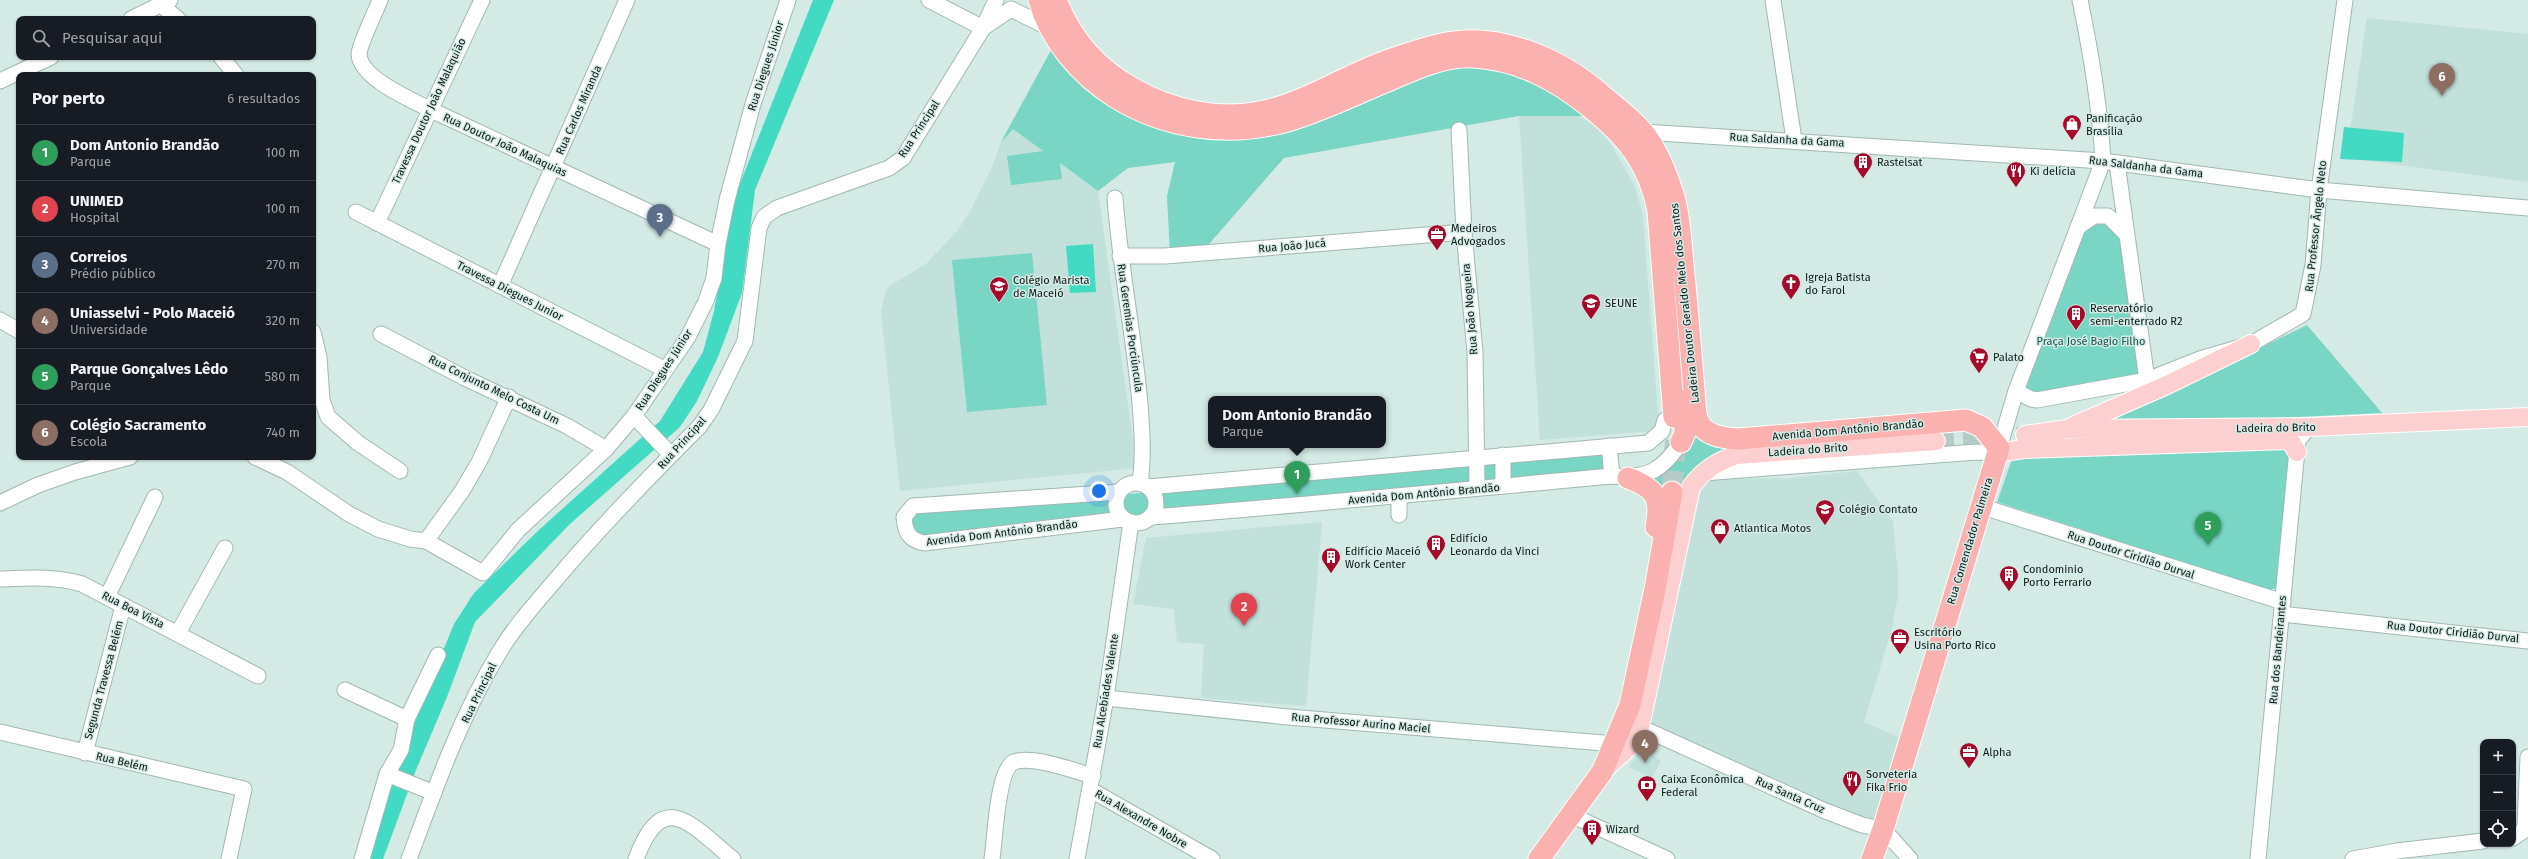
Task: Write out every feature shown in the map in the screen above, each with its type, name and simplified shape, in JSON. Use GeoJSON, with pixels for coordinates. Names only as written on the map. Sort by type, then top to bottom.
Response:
{"type":"FeatureCollection","features":[{"type":"Feature","properties":{"kind":"highway"},"geometry":{"type":"LineString","coordinates":[[1039,0],[1056,41],[1079,68],[1104,90],[1152,116],[1204,128],[1254,129],[1285,122],[1416,69],[1453,58],[1473,57],[1518,64],[1539,73],[1568,90],[1618,144],[1640,180],[1664,390],[1670,418]]}},
{"type":"Feature","properties":{"kind":"highway","name":"Ladeira Doutor Geraldo Melo dos Santos"},"geometry":{"type":"LineString","coordinates":[[1056,0],[1064,20],[1083,50],[1110,76],[1168,105],[1204,113],[1236,115],[1264,111],[1297,101],[1386,61],[1444,44],[1492,42],[1538,55],[1566,68],[1590,84],[1643,132],[1661,164],[1674,198],[1688,315],[1696,415]]}},
{"type":"Feature","properties":{"kind":"highway"},"geometry":{"type":"LineString","coordinates":[[1681,442],[1685,433],[1686,417],[1681,339],[1688,315]]}},
{"type":"Feature","properties":{"kind":"highway","name":"Avenida Dom Antônio Brandão"},"geometry":{"type":"LineString","coordinates":[[1696,415],[1703,429],[1712,435],[1738,439],[1966,420],[1982,427],[1998,451]]}},
{"type":"Feature","properties":{"kind":"highway","name":"Rua Comendador Palmeira"},"geometry":{"type":"LineString","coordinates":[[1872,859],[1884,829],[1980,506],[1998,451]]}},
{"type":"Feature","properties":{"kind":"highway"},"geometry":{"type":"LineString","coordinates":[[1620,477],[1646,485],[1656,495],[1658,505],[1632,649],[1635,682]]}},
{"type":"Feature","properties":{"kind":"highway"},"geometry":{"type":"LineString","coordinates":[[1540,859],[1602,772],[1616,744],[1630,705],[1655,589],[1682,490]]}},
{"type":"Feature","properties":{"kind":"main road"},"geometry":{"type":"LineString","coordinates":[[2067,429],[2168,385],[2252,344]]}},
{"type":"Feature","properties":{"kind":"main road","name":"Ladeira do Brito"},"geometry":{"type":"LineString","coordinates":[[2025,435],[2067,429],[2299,437],[2528,417]]}},
{"type":"Feature","properties":{"kind":"main road","name":"Ladeira do Brito"},"geometry":{"type":"LineString","coordinates":[[1998,451],[2287,440],[2291,442],[2299,437]]}},
{"type":"Feature","properties":{"kind":"main road","name":"Ladeira do Brito"},"geometry":{"type":"LineString","coordinates":[[1682,490],[1716,463],[1736,454],[1936,441]]}},
{"type":"Feature","properties":{"kind":"main road"},"geometry":{"type":"LineString","coordinates":[[1602,772],[1629,747],[1640,728],[1682,490]]}},
{"type":"Feature","properties":{"kind":"street","name":"Rua Doutor João Malaquias"},"geometry":{"type":"LineString","coordinates":[[380,0],[359,54],[362,68],[383,84],[429,109],[553,169],[718,244]]}},
{"type":"Feature","properties":{"kind":"street","name":"Travessa Doutor João Malaquião"},"geometry":{"type":"LineString","coordinates":[[377,223],[429,109],[482,0]]}},
{"type":"Feature","properties":{"kind":"street","name":"Rua Carlos Miranda"},"geometry":{"type":"LineString","coordinates":[[500,286],[627,0]]}},
{"type":"Feature","properties":{"kind":"street","name":"Rua Diegues Júnior"},"geometry":{"type":"LineString","coordinates":[[426,541],[483,573],[518,530],[606,449],[634,416],[664,369],[688,337],[706,301],[714,278],[718,244],[753,104],[788,0]]}},
{"type":"Feature","properties":{"kind":"street"},"geometry":{"type":"LineString","coordinates":[[929,0],[983,28]]}},
{"type":"Feature","properties":{"kind":"street","name":"Rua Principal"},"geometry":{"type":"LineString","coordinates":[[409,859],[434,793],[483,680],[501,649],[529,610],[584,545],[668,452],[699,427],[711,410],[740,354],[751,307],[759,228],[764,217],[778,208],[889,168],[903,158],[983,28],[996,0]]}},
{"type":"Feature","properties":{"kind":"street"},"geometry":{"type":"LineString","coordinates":[[1773,0],[1794,140]]}},
{"type":"Feature","properties":{"kind":"street","name":"Rua Comendador Palmeira"},"geometry":{"type":"LineString","coordinates":[[2080,0],[2093,63],[2101,130],[2110,162],[2126,234],[2147,380]]}},
{"type":"Feature","properties":{"kind":"street","name":"Rua Professor Ângelo Neto"},"geometry":{"type":"LineString","coordinates":[[2016,390],[2031,400],[2037,400],[2147,380],[2200,359],[2252,344],[2303,314],[2313,265],[2319,190],[2345,0]]}},
{"type":"Feature","properties":{"kind":"street"},"geometry":{"type":"LineString","coordinates":[[138,16],[164,2],[176,16]]}},
{"type":"Feature","properties":{"kind":"street","name":"Rua Principal"},"geometry":{"type":"LineString","coordinates":[[983,28],[1011,9],[1051,29]]}},
{"type":"Feature","properties":{"kind":"street"},"geometry":{"type":"LineString","coordinates":[[19,72],[45,60]]}},
{"type":"Feature","properties":{"kind":"street"},"geometry":{"type":"LineString","coordinates":[[224,60],[234,72]]}},
{"type":"Feature","properties":{"kind":"street"},"geometry":{"type":"LineString","coordinates":[[0,81],[16,73]]}},
{"type":"Feature","properties":{"kind":"street","name":"Rua João Nogueira"},"geometry":{"type":"LineString","coordinates":[[1459,130],[1464,232],[1474,352],[1477,487]]}},
{"type":"Feature","properties":{"kind":"street","name":"Rua Saldanha da Gama"},"geometry":{"type":"LineString","coordinates":[[1643,132],[1794,140],[2110,162],[2319,190],[2528,208]]}},
{"type":"Feature","properties":{"kind":"street","name":"Rua Comendador Palmeira"},"geometry":{"type":"LineString","coordinates":[[1998,451],[2016,390],[2078,227],[2110,162]]}},
{"type":"Feature","properties":{"kind":"street","name":"Rua Geremias Porciúncula"},"geometry":{"type":"LineString","coordinates":[[1115,198],[1120,256],[1137,365],[1144,460],[1144,485]]}},
{"type":"Feature","properties":{"kind":"street","name":"Travessa Diegues Junior"},"geometry":{"type":"LineString","coordinates":[[356,212],[664,369]]}},
{"type":"Feature","properties":{"kind":"street"},"geometry":{"type":"LineString","coordinates":[[2078,227],[2094,216],[2108,216],[2114,220],[2126,234]]}},
{"type":"Feature","properties":{"kind":"street","name":"Rua João Jucá"},"geometry":{"type":"LineString","coordinates":[[1120,256],[1165,256],[1464,232]]}},
{"type":"Feature","properties":{"kind":"street"},"geometry":{"type":"LineString","coordinates":[[0,320],[16,329]]}},
{"type":"Feature","properties":{"kind":"street","name":"Rua Conjunto Melo Costa Um"},"geometry":{"type":"LineString","coordinates":[[380,334],[465,378],[509,397],[567,426],[606,449]]}},
{"type":"Feature","properties":{"kind":"street"},"geometry":{"type":"LineString","coordinates":[[316,344],[319,357],[322,400],[328,417],[358,443],[400,471]]}},
{"type":"Feature","properties":{"kind":"street"},"geometry":{"type":"LineString","coordinates":[[261,460],[287,472],[350,514],[378,528],[410,539],[426,541],[462,491],[479,462],[509,397]]}},
{"type":"Feature","properties":{"kind":"street"},"geometry":{"type":"LineString","coordinates":[[634,416],[668,452]]}},
{"type":"Feature","properties":{"kind":"street"},"geometry":{"type":"LineString","coordinates":[[1144,485],[1155,495],[1156,506],[1152,517],[1143,522],[1127,520],[1116,506],[1119,492],[1125,486],[1648,443],[1662,431],[1670,418]]}},
{"type":"Feature","properties":{"kind":"street","name":"Rua dos Bandeirantes"},"geometry":{"type":"LineString","coordinates":[[2258,859],[2299,437]]}},
{"type":"Feature","properties":{"kind":"street","name":"Avenida Dom Antônio Brandão"},"geometry":{"type":"LineString","coordinates":[[1152,517],[1399,497],[1477,487],[1620,477],[1651,473],[1669,461],[1681,442]]}},
{"type":"Feature","properties":{"kind":"street"},"geometry":{"type":"LineString","coordinates":[[1609,446],[1620,477]]}},
{"type":"Feature","properties":{"kind":"street"},"geometry":{"type":"LineString","coordinates":[[1703,473],[1998,451]]}},
{"type":"Feature","properties":{"kind":"street"},"geometry":{"type":"LineString","coordinates":[[1503,455],[1503,486]]}},
{"type":"Feature","properties":{"kind":"street"},"geometry":{"type":"LineString","coordinates":[[0,503],[38,485],[75,472],[119,460]]}},
{"type":"Feature","properties":{"kind":"street","name":"Avenida Dom Antônio Brandão"},"geometry":{"type":"LineString","coordinates":[[1119,492],[913,506],[904,517],[905,528],[912,539],[924,543],[1127,520]]}},
{"type":"Feature","properties":{"kind":"street"},"geometry":{"type":"LineString","coordinates":[[107,597],[155,497]]}},
{"type":"Feature","properties":{"kind":"street"},"geometry":{"type":"LineString","coordinates":[[1398,515],[1399,497]]}},
{"type":"Feature","properties":{"kind":"street","name":"Rua Doutor Ciridião Durval"},"geometry":{"type":"LineString","coordinates":[[1980,506],[2282,608],[2528,641]]}},
{"type":"Feature","properties":{"kind":"street","name":"Rua Alcebíades Valente"},"geometry":{"type":"LineString","coordinates":[[1077,859],[1092,783],[1106,698],[1127,520]]}},
{"type":"Feature","properties":{"kind":"street"},"geometry":{"type":"LineString","coordinates":[[178,633],[225,548]]}},
{"type":"Feature","properties":{"kind":"street","name":"Rua Boa Vista"},"geometry":{"type":"LineString","coordinates":[[0,579],[65,579],[107,597],[258,676]]}},
{"type":"Feature","properties":{"kind":"street","name":"Segunda Travessa Belém"},"geometry":{"type":"LineString","coordinates":[[85,753],[123,606]]}},
{"type":"Feature","properties":{"kind":"street"},"geometry":{"type":"LineString","coordinates":[[362,859],[389,774],[401,750],[407,719],[438,655]]}},
{"type":"Feature","properties":{"kind":"street"},"geometry":{"type":"LineString","coordinates":[[345,690],[407,719]]}},
{"type":"Feature","properties":{"kind":"street","name":"Rua Professor Aurino Maciel"},"geometry":{"type":"LineString","coordinates":[[1106,698],[1288,717],[1616,744]]}},
{"type":"Feature","properties":{"kind":"street","name":"Rua Santa Cruz"},"geometry":{"type":"LineString","coordinates":[[1640,728],[1823,810],[1862,825],[1884,829]]}},
{"type":"Feature","properties":{"kind":"street","name":"Rua Belém"},"geometry":{"type":"LineString","coordinates":[[0,732],[244,789],[229,859]]}},
{"type":"Feature","properties":{"kind":"street"},"geometry":{"type":"LineString","coordinates":[[2516,836],[2523,831],[2525,825],[2528,757]]}},
{"type":"Feature","properties":{"kind":"street","name":"Rua Alexandre Nobre"},"geometry":{"type":"LineString","coordinates":[[992,859],[1002,781],[1010,765],[1015,762],[1042,762],[1092,783],[1212,859]]}},
{"type":"Feature","properties":{"kind":"street"},"geometry":{"type":"LineString","coordinates":[[389,774],[434,793]]}},
{"type":"Feature","properties":{"kind":"street"},"geometry":{"type":"LineString","coordinates":[[1571,815],[1667,859]]}},
{"type":"Feature","properties":{"kind":"street"},"geometry":{"type":"LineString","coordinates":[[638,854],[655,823],[661,819],[673,817],[697,830],[733,859]]}},
{"type":"Feature","properties":{"kind":"street"},"geometry":{"type":"LineString","coordinates":[[1884,829],[1910,859]]}},
{"type":"Feature","properties":{"kind":"street"},"geometry":{"type":"LineString","coordinates":[[2353,859],[2397,851],[2480,841]]}},
{"type":"Feature","properties":{"kind":"shaded area"},"geometry":{"type":"Polygon","coordinates":[[[813,0],[834,0],[755,190],[742,293],[718,357],[697,401],[680,427],[570,524],[475,622],[447,697],[416,770],[383,859],[363,859],[404,746],[454,624],[474,593],[540,529],[660,421],[703,352],[714,311],[735,196],[813,0]]]}},
{"type":"Feature","properties":{"kind":"shaded area"},"geometry":{"type":"Polygon","coordinates":[[[2367,18],[2528,34],[2528,182],[2346,158],[2367,18]]]}},
{"type":"Feature","properties":{"kind":"shaded area","name":"SEUNE"},"geometry":{"type":"Polygon","coordinates":[[[1538,110],[1559,111],[1581,117],[1595,125],[1611,144],[1635,187],[1643,216],[1659,424],[1655,431],[1540,440],[1519,116],[1538,110]]]}},
{"type":"Feature","properties":{"kind":"shaded area"},"geometry":{"type":"Polygon","coordinates":[[[2344,127],[2404,133],[2402,162],[2340,159],[2344,127]]]}},
{"type":"Feature","properties":{"kind":"shaded area","name":"Colégio Marista de Maceió"},"geometry":{"type":"Polygon","coordinates":[[[1013,129],[1098,191],[1137,468],[900,491],[881,311],[885,294],[889,286],[926,264],[958,230],[972,208],[992,167],[1001,142],[1013,129]]]}},
{"type":"Feature","properties":{"kind":"shaded area"},"geometry":{"type":"Polygon","coordinates":[[[1093,244],[1096,292],[1070,293],[1066,246],[1093,244]]]}},
{"type":"Feature","properties":{"kind":"shaded area"},"geometry":{"type":"Polygon","coordinates":[[[1857,471],[1893,522],[1898,575],[1898,596],[1892,628],[1864,722],[1898,737],[1878,825],[1640,727],[1699,479],[1792,478],[1857,471]]]}},
{"type":"Feature","properties":{"kind":"shaded area"},"geometry":{"type":"Polygon","coordinates":[[[1322,522],[1306,706],[1201,698],[1204,644],[1177,642],[1174,609],[1133,604],[1146,538],[1322,522]]]}},
{"type":"Feature","properties":{"kind":"shaded area"},"geometry":{"type":"Polygon","coordinates":[[[1641,749],[1661,760],[1652,778],[1629,767],[1641,749]]]}},
{"type":"Feature","properties":{"kind":"green space"},"geometry":{"type":"Polygon","coordinates":[[[1056,41],[1175,123],[1428,66],[1518,65],[1600,116],[1519,116],[1284,158],[1209,244],[1170,254],[1167,196],[1175,162],[1128,168],[1098,191],[1060,163],[1062,179],[1011,185],[1007,156],[1043,151],[1013,129],[1001,142],[1056,41]]]}},
{"type":"Feature","properties":{"kind":"green space","name":"Praça José Bagio Filho"},"geometry":{"type":"Polygon","coordinates":[[[2107,219],[2120,233],[2144,379],[2034,399],[2022,389],[2076,237],[2089,225],[2107,219]]]}},
{"type":"Feature","properties":{"kind":"green space"},"geometry":{"type":"Polygon","coordinates":[[[1032,253],[1047,405],[967,412],[952,260],[1032,253]]]}},
{"type":"Feature","properties":{"kind":"green space"},"geometry":{"type":"Polygon","coordinates":[[[2307,325],[2382,413],[2101,426],[2307,325]]]}},
{"type":"Feature","properties":{"kind":"green space"},"geometry":{"type":"Polygon","coordinates":[[[1692,423],[1732,447],[1704,460],[1679,496],[1662,494],[1643,478],[1692,423]]]}},
{"type":"Feature","properties":{"kind":"green space"},"geometry":{"type":"Polygon","coordinates":[[[2289,442],[2299,451],[2281,587],[2269,590],[1997,502],[2012,459],[2289,442]]]}},
{"type":"Feature","properties":{"kind":"green space"},"geometry":{"type":"Polygon","coordinates":[[[1607,453],[1605,481],[925,543],[909,527],[917,512],[1607,453]]]}},
{"type":"Feature","properties":{"kind":"tunnel"},"geometry":{"type":"LineString","coordinates":[[1672,492],[1676,433]]}},
{"type":"Feature","properties":{"kind":"tunnel"},"geometry":{"type":"LineString","coordinates":[[1936,441],[1979,440],[2025,435]]}},
{"type":"Feature","properties":{"kind":"place","name":"Colégio Sacramento"},"geometry":{"type":"Point","coordinates":[2442,96]}},
{"type":"Feature","properties":{"kind":"place","name":"Panificação Brasília"},"geometry":{"type":"Point","coordinates":[2072,141]}},
{"type":"Feature","properties":{"kind":"place","name":"Rastelsat"},"geometry":{"type":"Point","coordinates":[1863,179]}},
{"type":"Feature","properties":{"kind":"place","name":"Ki delícia"},"geometry":{"type":"Point","coordinates":[2016,188]}},
{"type":"Feature","properties":{"kind":"place","name":"Correios"},"geometry":{"type":"Point","coordinates":[660,237]}},
{"type":"Feature","properties":{"kind":"place","name":"Medeiros Advogados"},"geometry":{"type":"Point","coordinates":[1437,251]}},
{"type":"Feature","properties":{"kind":"place","name":"Igreja Batista do Farol"},"geometry":{"type":"Point","coordinates":[1791,300]}},
{"type":"Feature","properties":{"kind":"place","name":"Colégio Marista de Maceió"},"geometry":{"type":"Point","coordinates":[999,303]}},
{"type":"Feature","properties":{"kind":"place","name":"SEUNE"},"geometry":{"type":"Point","coordinates":[1591,320]}},
{"type":"Feature","properties":{"kind":"place","name":"Reservatório semi-enterrado R2"},"geometry":{"type":"Point","coordinates":[2076,331]}},
{"type":"Feature","properties":{"kind":"place","name":"Palato"},"geometry":{"type":"Point","coordinates":[1979,374]}},
{"type":"Feature","properties":{"kind":"place","name":"Dom Antonio Brandão"},"geometry":{"type":"Point","coordinates":[1297,494]}},
{"type":"Feature","properties":{"kind":"place","name":"Colégio Contato"},"geometry":{"type":"Point","coordinates":[1825,526]}},
{"type":"Feature","properties":{"kind":"place","name":"Atlantica Motos"},"geometry":{"type":"Point","coordinates":[1720,545]}},
{"type":"Feature","properties":{"kind":"place","name":"Parque Gonçalves Lêdo"},"geometry":{"type":"Point","coordinates":[2208,545]}},
{"type":"Feature","properties":{"kind":"place","name":"Edifício Leonardo da Vinci"},"geometry":{"type":"Point","coordinates":[1436,561]}},
{"type":"Feature","properties":{"kind":"place","name":"Edifício Maceió Work Center"},"geometry":{"type":"Point","coordinates":[1331,574]}},
{"type":"Feature","properties":{"kind":"place","name":"Condominio Porto Ferrario"},"geometry":{"type":"Point","coordinates":[2009,592]}},
{"type":"Feature","properties":{"kind":"place","name":"UNIMED"},"geometry":{"type":"Point","coordinates":[1244,626]}},
{"type":"Feature","properties":{"kind":"place","name":"Escritório Usina Porto Rico"},"geometry":{"type":"Point","coordinates":[1900,655]}},
{"type":"Feature","properties":{"kind":"place","name":"Uniasselvi - Polo Maceió"},"geometry":{"type":"Point","coordinates":[1645,763]}},
{"type":"Feature","properties":{"kind":"place","name":"Alpha"},"geometry":{"type":"Point","coordinates":[1969,769]}},
{"type":"Feature","properties":{"kind":"place","name":"Sorveteria Fika Frio"},"geometry":{"type":"Point","coordinates":[1852,797]}},
{"type":"Feature","properties":{"kind":"place","name":"Caixa Econômica Federal"},"geometry":{"type":"Point","coordinates":[1647,802]}},
{"type":"Feature","properties":{"kind":"place","name":"Wizard"},"geometry":{"type":"Point","coordinates":[1592,846]}}]}
